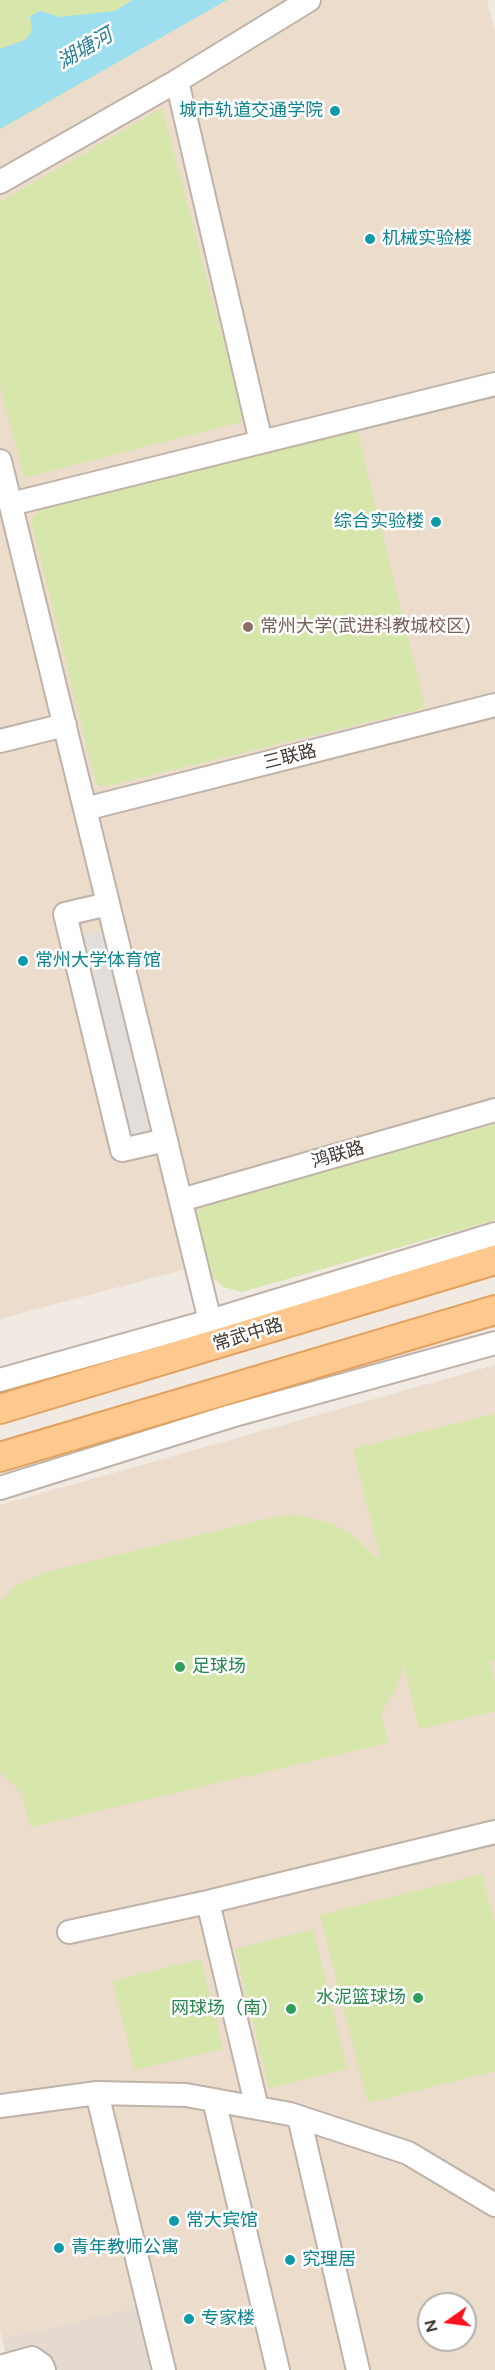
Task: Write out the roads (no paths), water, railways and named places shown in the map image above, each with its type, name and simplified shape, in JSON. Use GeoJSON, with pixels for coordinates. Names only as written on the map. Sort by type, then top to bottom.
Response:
{"type":"FeatureCollection","features":[{"type":"Feature","properties":{"kind":"main road","name":"常武中路"},"geometry":{"type":"LineString","coordinates":[[0,1409],[495,1260]]}},
{"type":"Feature","properties":{"kind":"main road"},"geometry":{"type":"LineString","coordinates":[[0,1457],[495,1310]]}},
{"type":"Feature","properties":{"kind":"street"},"geometry":{"type":"LineString","coordinates":[[0,182],[177,81],[309,0]]}},
{"type":"Feature","properties":{"kind":"street"},"geometry":{"type":"LineString","coordinates":[[177,81],[261,442]]}},
{"type":"Feature","properties":{"kind":"street"},"geometry":{"type":"LineString","coordinates":[[11,504],[495,384]]}},
{"type":"Feature","properties":{"kind":"street"},"geometry":{"type":"LineString","coordinates":[[0,460],[210,1322]]}},
{"type":"Feature","properties":{"kind":"street","name":"三联路"},"geometry":{"type":"LineString","coordinates":[[85,808],[495,705]]}},
{"type":"Feature","properties":{"kind":"street"},"geometry":{"type":"LineString","coordinates":[[0,741],[65,725]]}},
{"type":"Feature","properties":{"kind":"street"},"geometry":{"type":"LineString","coordinates":[[108,904],[65,914],[122,1150],[166,1140]]}},
{"type":"Feature","properties":{"kind":"street","name":"鸿联路"},"geometry":{"type":"LineString","coordinates":[[182,1200],[495,1110]]}},
{"type":"Feature","properties":{"kind":"street"},"geometry":{"type":"LineString","coordinates":[[0,1380],[210,1322],[495,1234]]}},
{"type":"Feature","properties":{"kind":"street"},"geometry":{"type":"LineString","coordinates":[[0,1488],[231,1416],[495,1343]]}},
{"type":"Feature","properties":{"kind":"street"},"geometry":{"type":"LineString","coordinates":[[69,1932],[208,1902],[495,1832]]}},
{"type":"Feature","properties":{"kind":"street"},"geometry":{"type":"LineString","coordinates":[[208,1902],[257,2108]]}},
{"type":"Feature","properties":{"kind":"street"},"geometry":{"type":"LineString","coordinates":[[97,2093],[164,2370]]}},
{"type":"Feature","properties":{"kind":"street"},"geometry":{"type":"LineString","coordinates":[[0,2106],[97,2093],[186,2095],[257,2108],[299,2117],[408,2153],[495,2205]]}},
{"type":"Feature","properties":{"kind":"street"},"geometry":{"type":"LineString","coordinates":[[214,2100],[278,2370]]}},
{"type":"Feature","properties":{"kind":"street"},"geometry":{"type":"LineString","coordinates":[[299,2117],[358,2370]]}},
{"type":"Feature","properties":{"kind":"street"},"geometry":{"type":"LineString","coordinates":[[0,2367],[32,2358],[42,2365],[44,2370]]}},
{"type":"Feature","properties":{"kind":"water","name":"湖塘河"},"geometry":{"type":"Polygon","coordinates":[[[132,0],[227,0],[0,129],[0,49],[25,40],[32,31],[30,16],[40,11],[60,17],[115,11],[132,0]]]}},
{"type":"Feature","properties":{"kind":"place","name":"城市轨道交通学院"},"geometry":{"type":"Point","coordinates":[335,111]}},
{"type":"Feature","properties":{"kind":"place","name":"机械实验楼"},"geometry":{"type":"Point","coordinates":[370,239]}},
{"type":"Feature","properties":{"kind":"place","name":"综合实验楼"},"geometry":{"type":"Point","coordinates":[436,522]}},
{"type":"Feature","properties":{"kind":"place","name":"常州大学(武进科教城校区)"},"geometry":{"type":"Point","coordinates":[248,627]}},
{"type":"Feature","properties":{"kind":"place","name":"常州大学体育馆"},"geometry":{"type":"Point","coordinates":[23,961]}},
{"type":"Feature","properties":{"kind":"place","name":"足球场"},"geometry":{"type":"Point","coordinates":[180,1667]}},
{"type":"Feature","properties":{"kind":"place","name":"水泥篮球场"},"geometry":{"type":"Point","coordinates":[418,1998]}},
{"type":"Feature","properties":{"kind":"place","name":"网球场（南）"},"geometry":{"type":"Point","coordinates":[291,2009]}},
{"type":"Feature","properties":{"kind":"place","name":"常大宾馆"},"geometry":{"type":"Point","coordinates":[174,2221]}},
{"type":"Feature","properties":{"kind":"place","name":"青年教师公寓"},"geometry":{"type":"Point","coordinates":[59,2248]}},
{"type":"Feature","properties":{"kind":"place","name":"究理居"},"geometry":{"type":"Point","coordinates":[290,2260]}},
{"type":"Feature","properties":{"kind":"place","name":"专家楼"},"geometry":{"type":"Point","coordinates":[189,2319]}}]}
